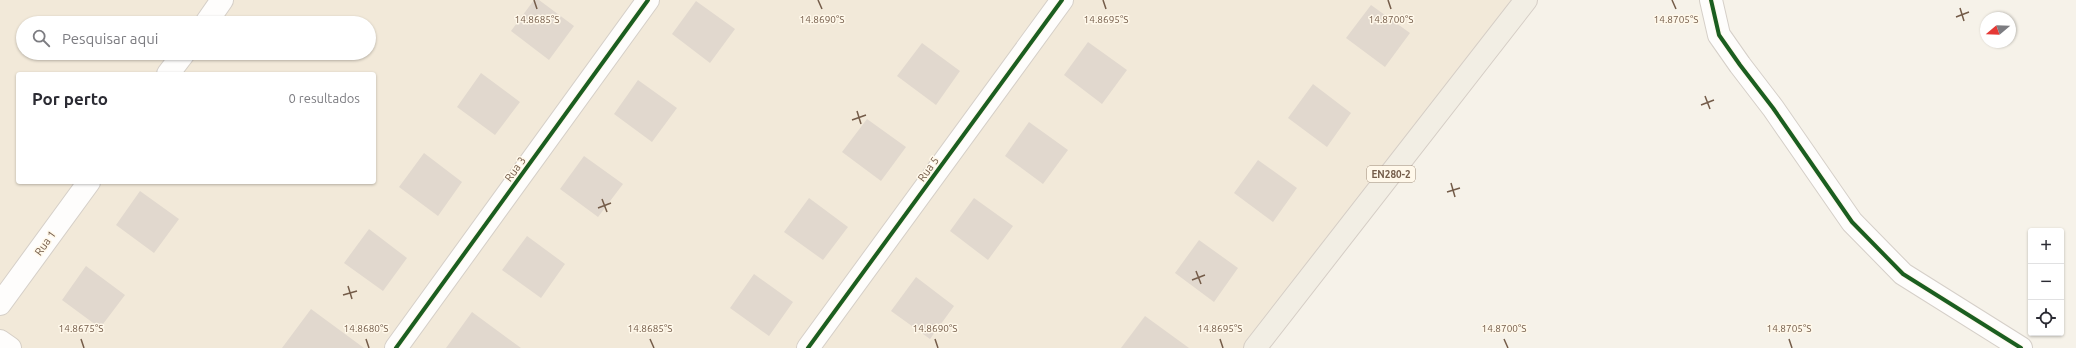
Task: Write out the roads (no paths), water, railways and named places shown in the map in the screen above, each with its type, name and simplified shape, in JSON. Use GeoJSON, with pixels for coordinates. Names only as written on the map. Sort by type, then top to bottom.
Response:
{"type":"FeatureCollection","features":[{"type":"Feature","properties":{"kind":"main road","name":"EN280-2"},"geometry":{"type":"LineString","coordinates":[[1255,348],[1526,0]]}},
{"type":"Feature","properties":{"kind":"street"},"geometry":{"type":"LineString","coordinates":[[211,16],[222,0]]}},
{"type":"Feature","properties":{"kind":"street","name":"Rua 3"},"geometry":{"type":"LineString","coordinates":[[396,348],[648,0]]}},
{"type":"Feature","properties":{"kind":"street","name":"Rua 5"},"geometry":{"type":"LineString","coordinates":[[808,348],[1062,0]]}},
{"type":"Feature","properties":{"kind":"street"},"geometry":{"type":"LineString","coordinates":[[1711,0],[1719,35],[1773,108],[1852,222],[1903,274],[2021,348]]}},
{"type":"Feature","properties":{"kind":"street"},"geometry":{"type":"LineString","coordinates":[[170,72],[179,60]]}},
{"type":"Feature","properties":{"kind":"street","name":"Rua 1"},"geometry":{"type":"LineString","coordinates":[[0,304],[88,184]]}},
{"type":"Feature","properties":{"kind":"street"},"geometry":{"type":"LineString","coordinates":[[0,341],[10,348]]}}]}
